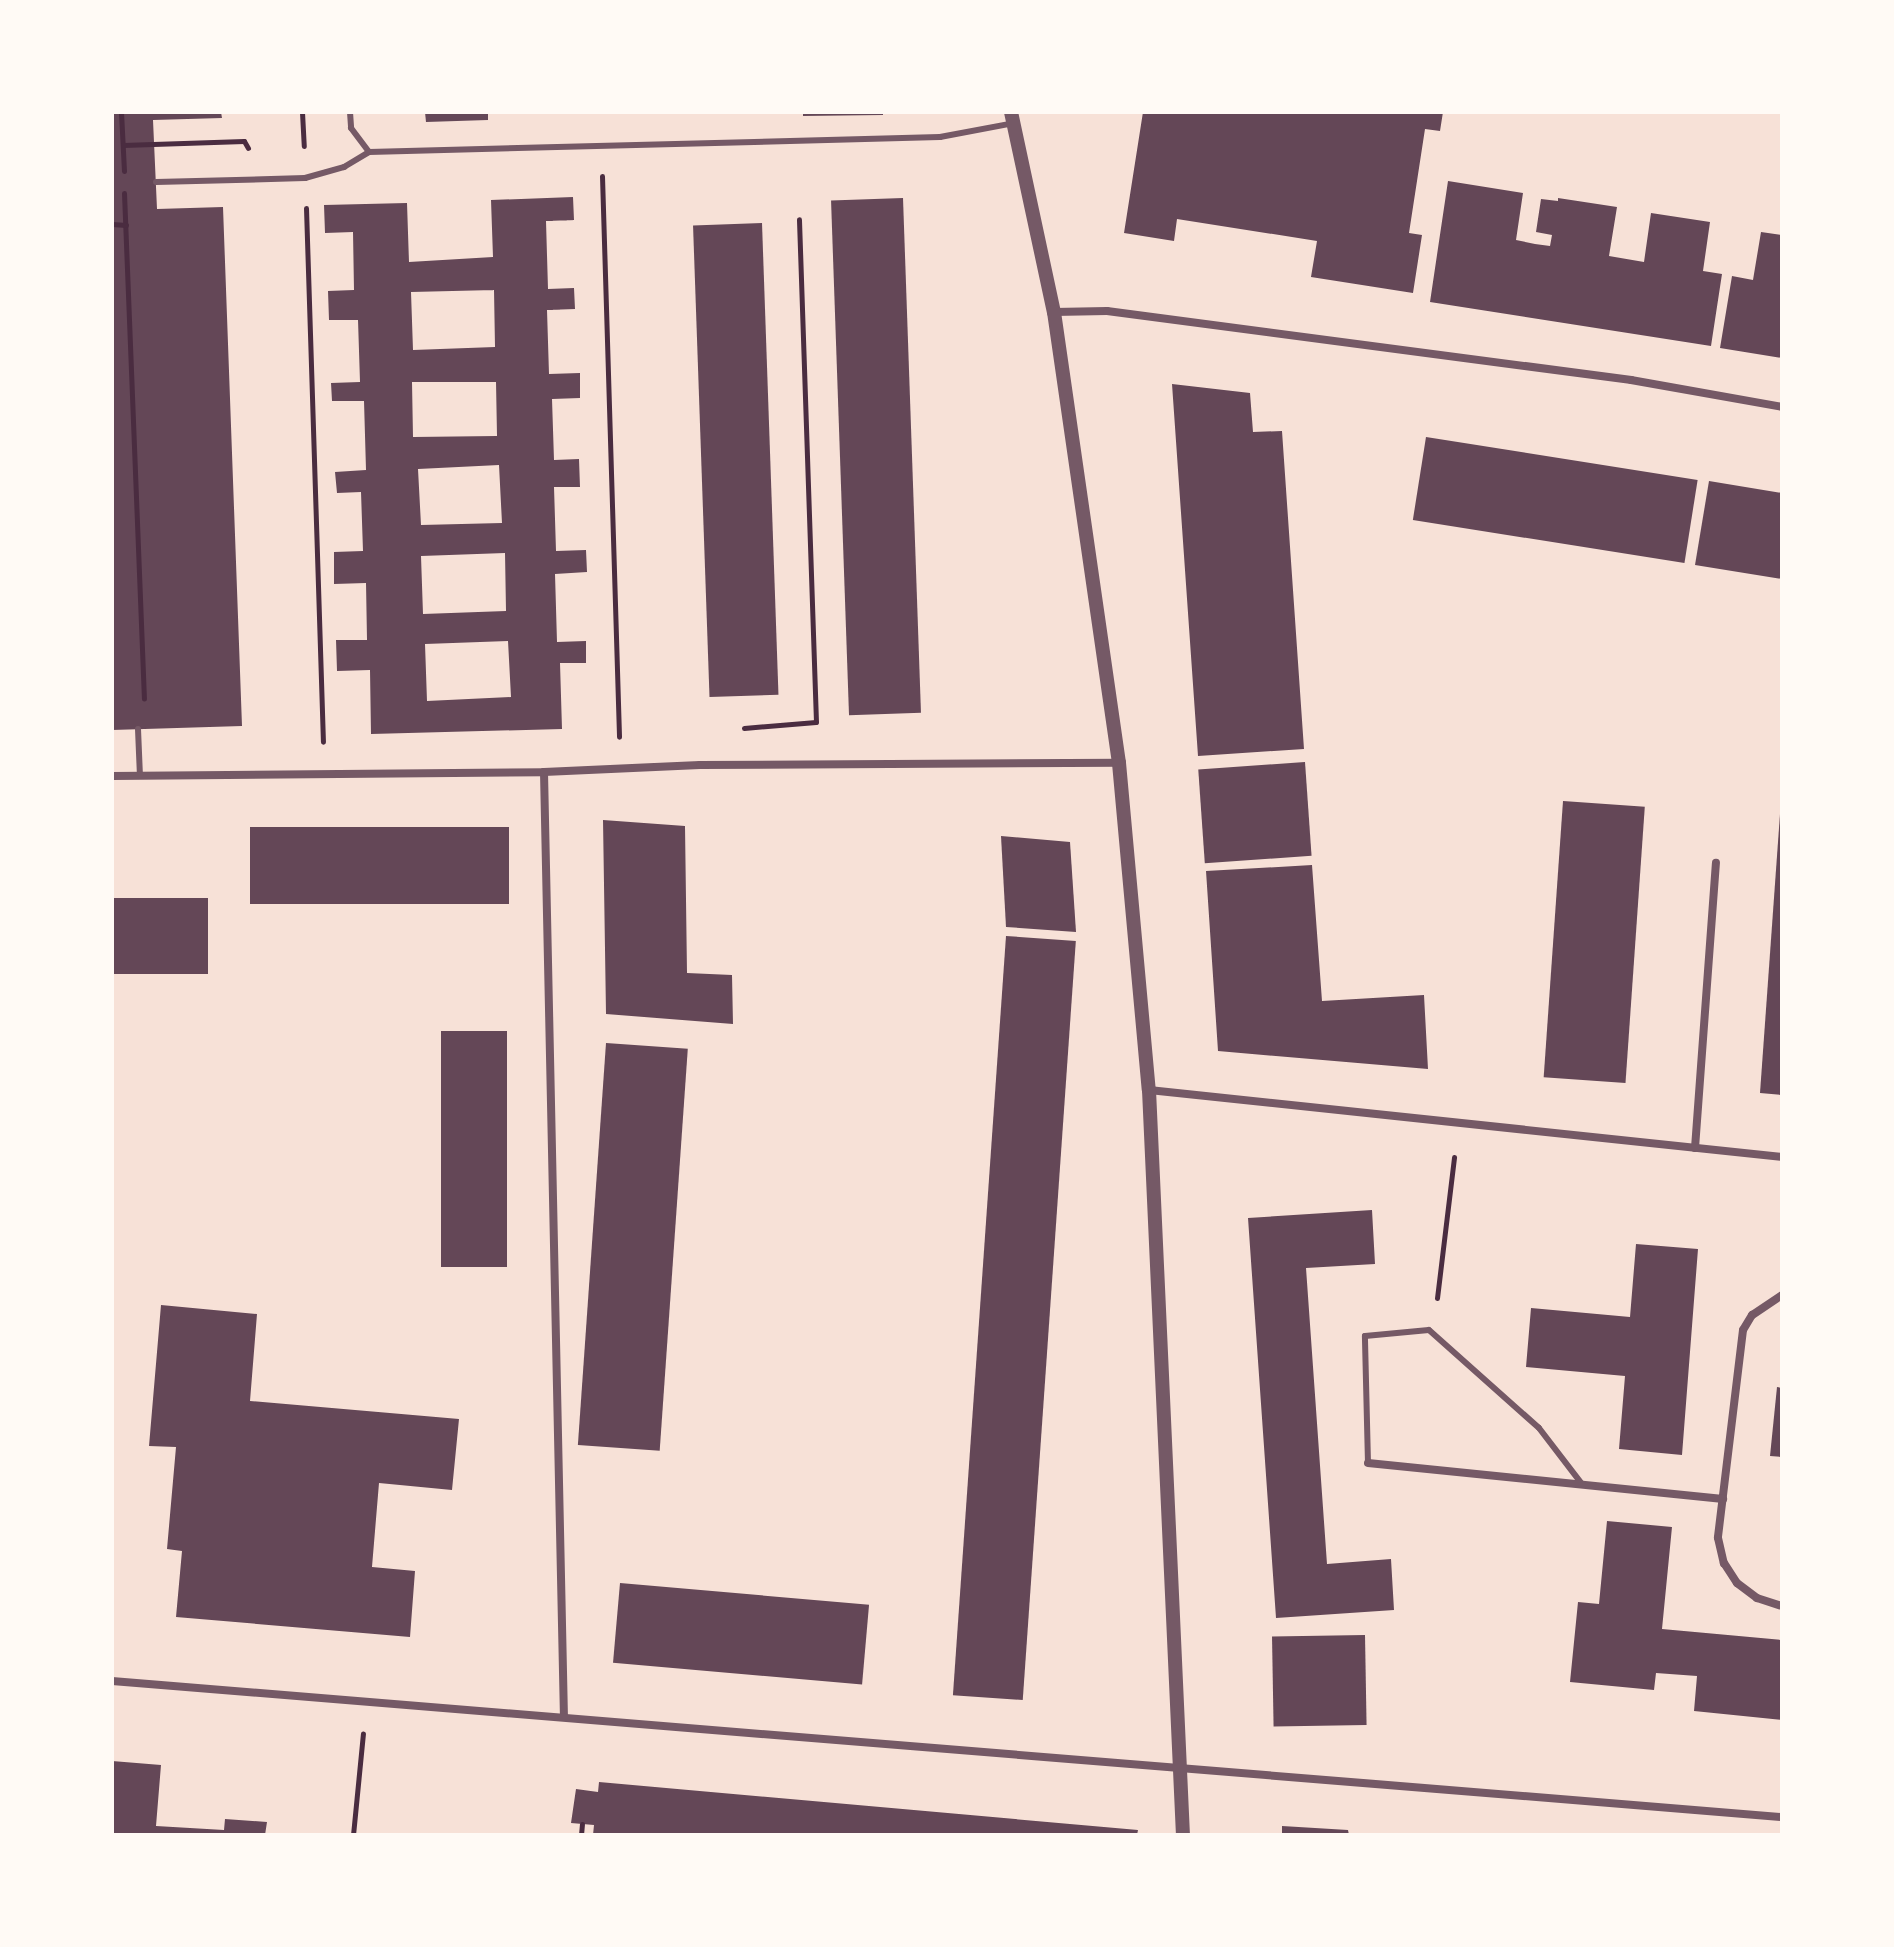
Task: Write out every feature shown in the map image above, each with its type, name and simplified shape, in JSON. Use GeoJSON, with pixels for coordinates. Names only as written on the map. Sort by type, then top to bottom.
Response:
{"type":"FeatureCollection","features":[{"type":"Feature","properties":{"kind":"street"},"geometry":{"type":"LineString","coordinates":[[1012,118],[1054,312],[1119,763],[1149,1090],[1183,1835]]}},
{"type":"Feature","properties":{"kind":"street"},"geometry":{"type":"LineString","coordinates":[[1054,312],[1107,311],[1631,380],[1782,407]]}},
{"type":"Feature","properties":{"kind":"street"},"geometry":{"type":"LineString","coordinates":[[112,776],[544,772],[619,766],[1119,763]]}},
{"type":"Feature","properties":{"kind":"street"},"geometry":{"type":"LineString","coordinates":[[544,772],[564,1717]]}},
{"type":"Feature","properties":{"kind":"street"},"geometry":{"type":"LineString","coordinates":[[1695,1148],[1716,863]]}},
{"type":"Feature","properties":{"kind":"street"},"geometry":{"type":"LineString","coordinates":[[1149,1090],[1782,1157]]}},
{"type":"Feature","properties":{"kind":"street"},"geometry":{"type":"LineString","coordinates":[[1782,1295],[1752,1315],[1743,1330],[1718,1538],[1724,1563],[1737,1583],[1757,1598],[1782,1606]]}},
{"type":"Feature","properties":{"kind":"street"},"geometry":{"type":"LineString","coordinates":[[1368,1463],[1723,1499]]}},
{"type":"Feature","properties":{"kind":"street"},"geometry":{"type":"LineString","coordinates":[[112,1681],[1782,1817]]}},
{"type":"Feature","properties":{"kind":"lane"},"geometry":{"type":"LineString","coordinates":[[350,112],[351,128],[369,152]]}},
{"type":"Feature","properties":{"kind":"lane"},"geometry":{"type":"LineString","coordinates":[[156,182],[305,178],[344,167],[369,152],[940,137],[1012,118]]}},
{"type":"Feature","properties":{"kind":"lane"},"geometry":{"type":"LineString","coordinates":[[138,729],[140,776]]}},
{"type":"Feature","properties":{"kind":"lane"},"geometry":{"type":"LineString","coordinates":[[1368,1463],[1365,1336],[1429,1330],[1539,1428],[1584,1487]]}},
{"type":"Feature","properties":{"kind":"path"},"geometry":{"type":"LineString","coordinates":[[121,112],[145,704]]}},
{"type":"Feature","properties":{"kind":"path"},"geometry":{"type":"LineString","coordinates":[[601,146],[619,766]]}},
{"type":"Feature","properties":{"kind":"path"},"geometry":{"type":"LineString","coordinates":[[305,178],[323,775]]}},
{"type":"Feature","properties":{"kind":"path"},"geometry":{"type":"LineString","coordinates":[[799,219],[816,722]]}},
{"type":"Feature","properties":{"kind":"path"},"geometry":{"type":"LineString","coordinates":[[112,224],[126,225]]}},
{"type":"Feature","properties":{"kind":"path"},"geometry":{"type":"LineString","coordinates":[[1429,1330],[1439,1293],[1458,1123]]}},
{"type":"Feature","properties":{"kind":"path"},"geometry":{"type":"LineString","coordinates":[[353,1835],[366,1701]]}},
{"type":"Feature","properties":{"kind":"path"},"geometry":{"type":"LineString","coordinates":[[581,1835],[582,1824]]}},
{"type":"Feature","properties":{"kind":"building"},"geometry":{"type":"Polygon","coordinates":[[[112,112],[221,112],[222,118],[153,120],[157,209],[223,207],[242,726],[112,730],[112,112]]]}},
{"type":"Feature","properties":{"kind":"building"},"geometry":{"type":"Polygon","coordinates":[[[425,112],[488,112],[488,120],[426,122],[425,112]]]}},
{"type":"Feature","properties":{"kind":"building"},"geometry":{"type":"Polygon","coordinates":[[[803,112],[883,112],[883,115],[803,116],[803,112]]]}},
{"type":"Feature","properties":{"kind":"building"},"geometry":{"type":"Polygon","coordinates":[[[1143,112],[1443,112],[1440,131],[1425,129],[1409,233],[1422,235],[1413,293],[1311,277],[1317,241],[1177,219],[1174,241],[1124,233],[1143,112]]]}},
{"type":"Feature","properties":{"kind":"building"},"geometry":{"type":"Polygon","coordinates":[[[1448,181],[1523,193],[1516,240],[1535,244],[1550,246],[1552,235],[1536,232],[1541,199],[1558,201],[1558,198],[1617,207],[1609,256],[1644,262],[1651,213],[1710,222],[1703,271],[1722,274],[1711,346],[1430,302],[1448,181]]]}},
{"type":"Feature","properties":{"kind":"building"},"geometry":{"type":"Polygon","coordinates":[[[573,197],[574,220],[546,221],[548,289],[574,288],[575,309],[547,310],[549,374],[580,373],[580,398],[552,399],[554,460],[579,459],[580,487],[554,487],[556,551],[586,550],[587,572],[555,574],[557,642],[586,641],[586,663],[560,663],[562,729],[371,734],[370,670],[337,671],[336,640],[367,640],[366,583],[334,584],[334,552],[363,551],[361,492],[337,493],[335,472],[366,470],[364,401],[332,401],[331,383],[360,382],[358,320],[329,320],[328,291],[354,290],[353,232],[325,233],[324,205],[407,203],[409,262],[493,257],[491,200],[573,197]],[[494,290],[411,292],[413,350],[495,347],[494,290]],[[412,382],[413,437],[497,436],[496,382],[412,382]],[[499,465],[418,469],[421,525],[502,523],[499,465]],[[505,553],[421,556],[423,614],[506,611],[505,553]],[[508,641],[425,644],[427,701],[511,697],[508,641]]]}},
{"type":"Feature","properties":{"kind":"building"},"geometry":{"type":"Polygon","coordinates":[[[903,198],[921,713],[849,715],[831,201],[903,198]]]}},
{"type":"Feature","properties":{"kind":"building"},"geometry":{"type":"Polygon","coordinates":[[[762,223],[778,695],[710,697],[693,225],[762,223]]]}},
{"type":"Feature","properties":{"kind":"building"},"geometry":{"type":"Polygon","coordinates":[[[1761,232],[1782,235],[1782,358],[1720,348],[1732,276],[1753,280],[1761,232]]]}},
{"type":"Feature","properties":{"kind":"building"},"geometry":{"type":"Polygon","coordinates":[[[1172,384],[1250,393],[1253,432],[1282,431],[1304,749],[1198,756],[1172,384]]]}},
{"type":"Feature","properties":{"kind":"building"},"geometry":{"type":"Polygon","coordinates":[[[1426,437],[1698,480],[1684,563],[1413,520],[1426,437]]]}},
{"type":"Feature","properties":{"kind":"building"},"geometry":{"type":"Polygon","coordinates":[[[1709,481],[1782,493],[1782,579],[1695,565],[1709,481]]]}},
{"type":"Feature","properties":{"kind":"building"},"geometry":{"type":"Polygon","coordinates":[[[1305,762],[1312,856],[1205,863],[1198,769],[1305,762]]]}},
{"type":"Feature","properties":{"kind":"building"},"geometry":{"type":"Polygon","coordinates":[[[1563,801],[1645,807],[1625,1083],[1544,1077],[1563,801]]]}},
{"type":"Feature","properties":{"kind":"building"},"geometry":{"type":"Polygon","coordinates":[[[1782,815],[1782,1095],[1760,1093],[1782,815]]]}},
{"type":"Feature","properties":{"kind":"building"},"geometry":{"type":"Polygon","coordinates":[[[603,820],[685,826],[687,973],[732,975],[733,1024],[606,1014],[603,820]]]}},
{"type":"Feature","properties":{"kind":"building"},"geometry":{"type":"Polygon","coordinates":[[[250,827],[509,827],[509,904],[250,904],[250,827]]]}},
{"type":"Feature","properties":{"kind":"building"},"geometry":{"type":"Polygon","coordinates":[[[1001,836],[1070,842],[1076,932],[1006,927],[1001,836]]]}},
{"type":"Feature","properties":{"kind":"building"},"geometry":{"type":"Polygon","coordinates":[[[1312,865],[1322,1001],[1424,995],[1428,1069],[1218,1051],[1206,871],[1312,865]]]}},
{"type":"Feature","properties":{"kind":"building"},"geometry":{"type":"Polygon","coordinates":[[[112,898],[208,898],[208,974],[112,974],[112,898]]]}},
{"type":"Feature","properties":{"kind":"building"},"geometry":{"type":"Polygon","coordinates":[[[1006,936],[1076,941],[1023,1700],[953,1695],[1006,936]]]}},
{"type":"Feature","properties":{"kind":"building"},"geometry":{"type":"Polygon","coordinates":[[[441,1031],[507,1031],[507,1267],[441,1267],[441,1031]]]}},
{"type":"Feature","properties":{"kind":"building"},"geometry":{"type":"Polygon","coordinates":[[[606,1043],[688,1049],[660,1451],[578,1445],[606,1043]]]}},
{"type":"Feature","properties":{"kind":"building"},"geometry":{"type":"Polygon","coordinates":[[[1372,1210],[1375,1264],[1306,1268],[1327,1564],[1391,1559],[1394,1610],[1276,1618],[1248,1218],[1372,1210]]]}},
{"type":"Feature","properties":{"kind":"building"},"geometry":{"type":"Polygon","coordinates":[[[1636,1244],[1698,1249],[1682,1455],[1619,1449],[1625,1376],[1526,1367],[1531,1308],[1630,1317],[1636,1244]]]}},
{"type":"Feature","properties":{"kind":"building"},"geometry":{"type":"Polygon","coordinates":[[[161,1305],[257,1314],[250,1401],[459,1419],[452,1490],[379,1483],[372,1567],[415,1571],[410,1637],[176,1617],[182,1551],[167,1549],[176,1447],[149,1446],[161,1305]]]}},
{"type":"Feature","properties":{"kind":"building"},"geometry":{"type":"Polygon","coordinates":[[[1777,1387],[1782,1388],[1782,1457],[1770,1456],[1777,1387]]]}},
{"type":"Feature","properties":{"kind":"building"},"geometry":{"type":"Polygon","coordinates":[[[1607,1521],[1672,1527],[1662,1629],[1782,1640],[1782,1720],[1694,1711],[1697,1676],[1656,1673],[1654,1690],[1570,1682],[1578,1602],[1599,1604],[1607,1521]]]}},
{"type":"Feature","properties":{"kind":"building"},"geometry":{"type":"Polygon","coordinates":[[[620,1583],[869,1605],[862,1684],[613,1663],[620,1583]]]}},
{"type":"Feature","properties":{"kind":"building"},"geometry":{"type":"Polygon","coordinates":[[[1365,1635],[1367,1725],[1274,1727],[1272,1637],[1365,1635]]]}},
{"type":"Feature","properties":{"kind":"building"},"geometry":{"type":"Polygon","coordinates":[[[112,1761],[161,1765],[156,1826],[224,1830],[225,1819],[267,1822],[265,1835],[112,1835],[112,1761]]]}},
{"type":"Feature","properties":{"kind":"building"},"geometry":{"type":"Polygon","coordinates":[[[599,1782],[1138,1830],[1137,1835],[593,1835],[594,1825],[571,1823],[576,1789],[598,1792],[599,1782]]]}},
{"type":"Feature","properties":{"kind":"building"},"geometry":{"type":"Polygon","coordinates":[[[1282,1826],[1348,1830],[1349,1835],[1282,1835],[1282,1826]]]}}]}
